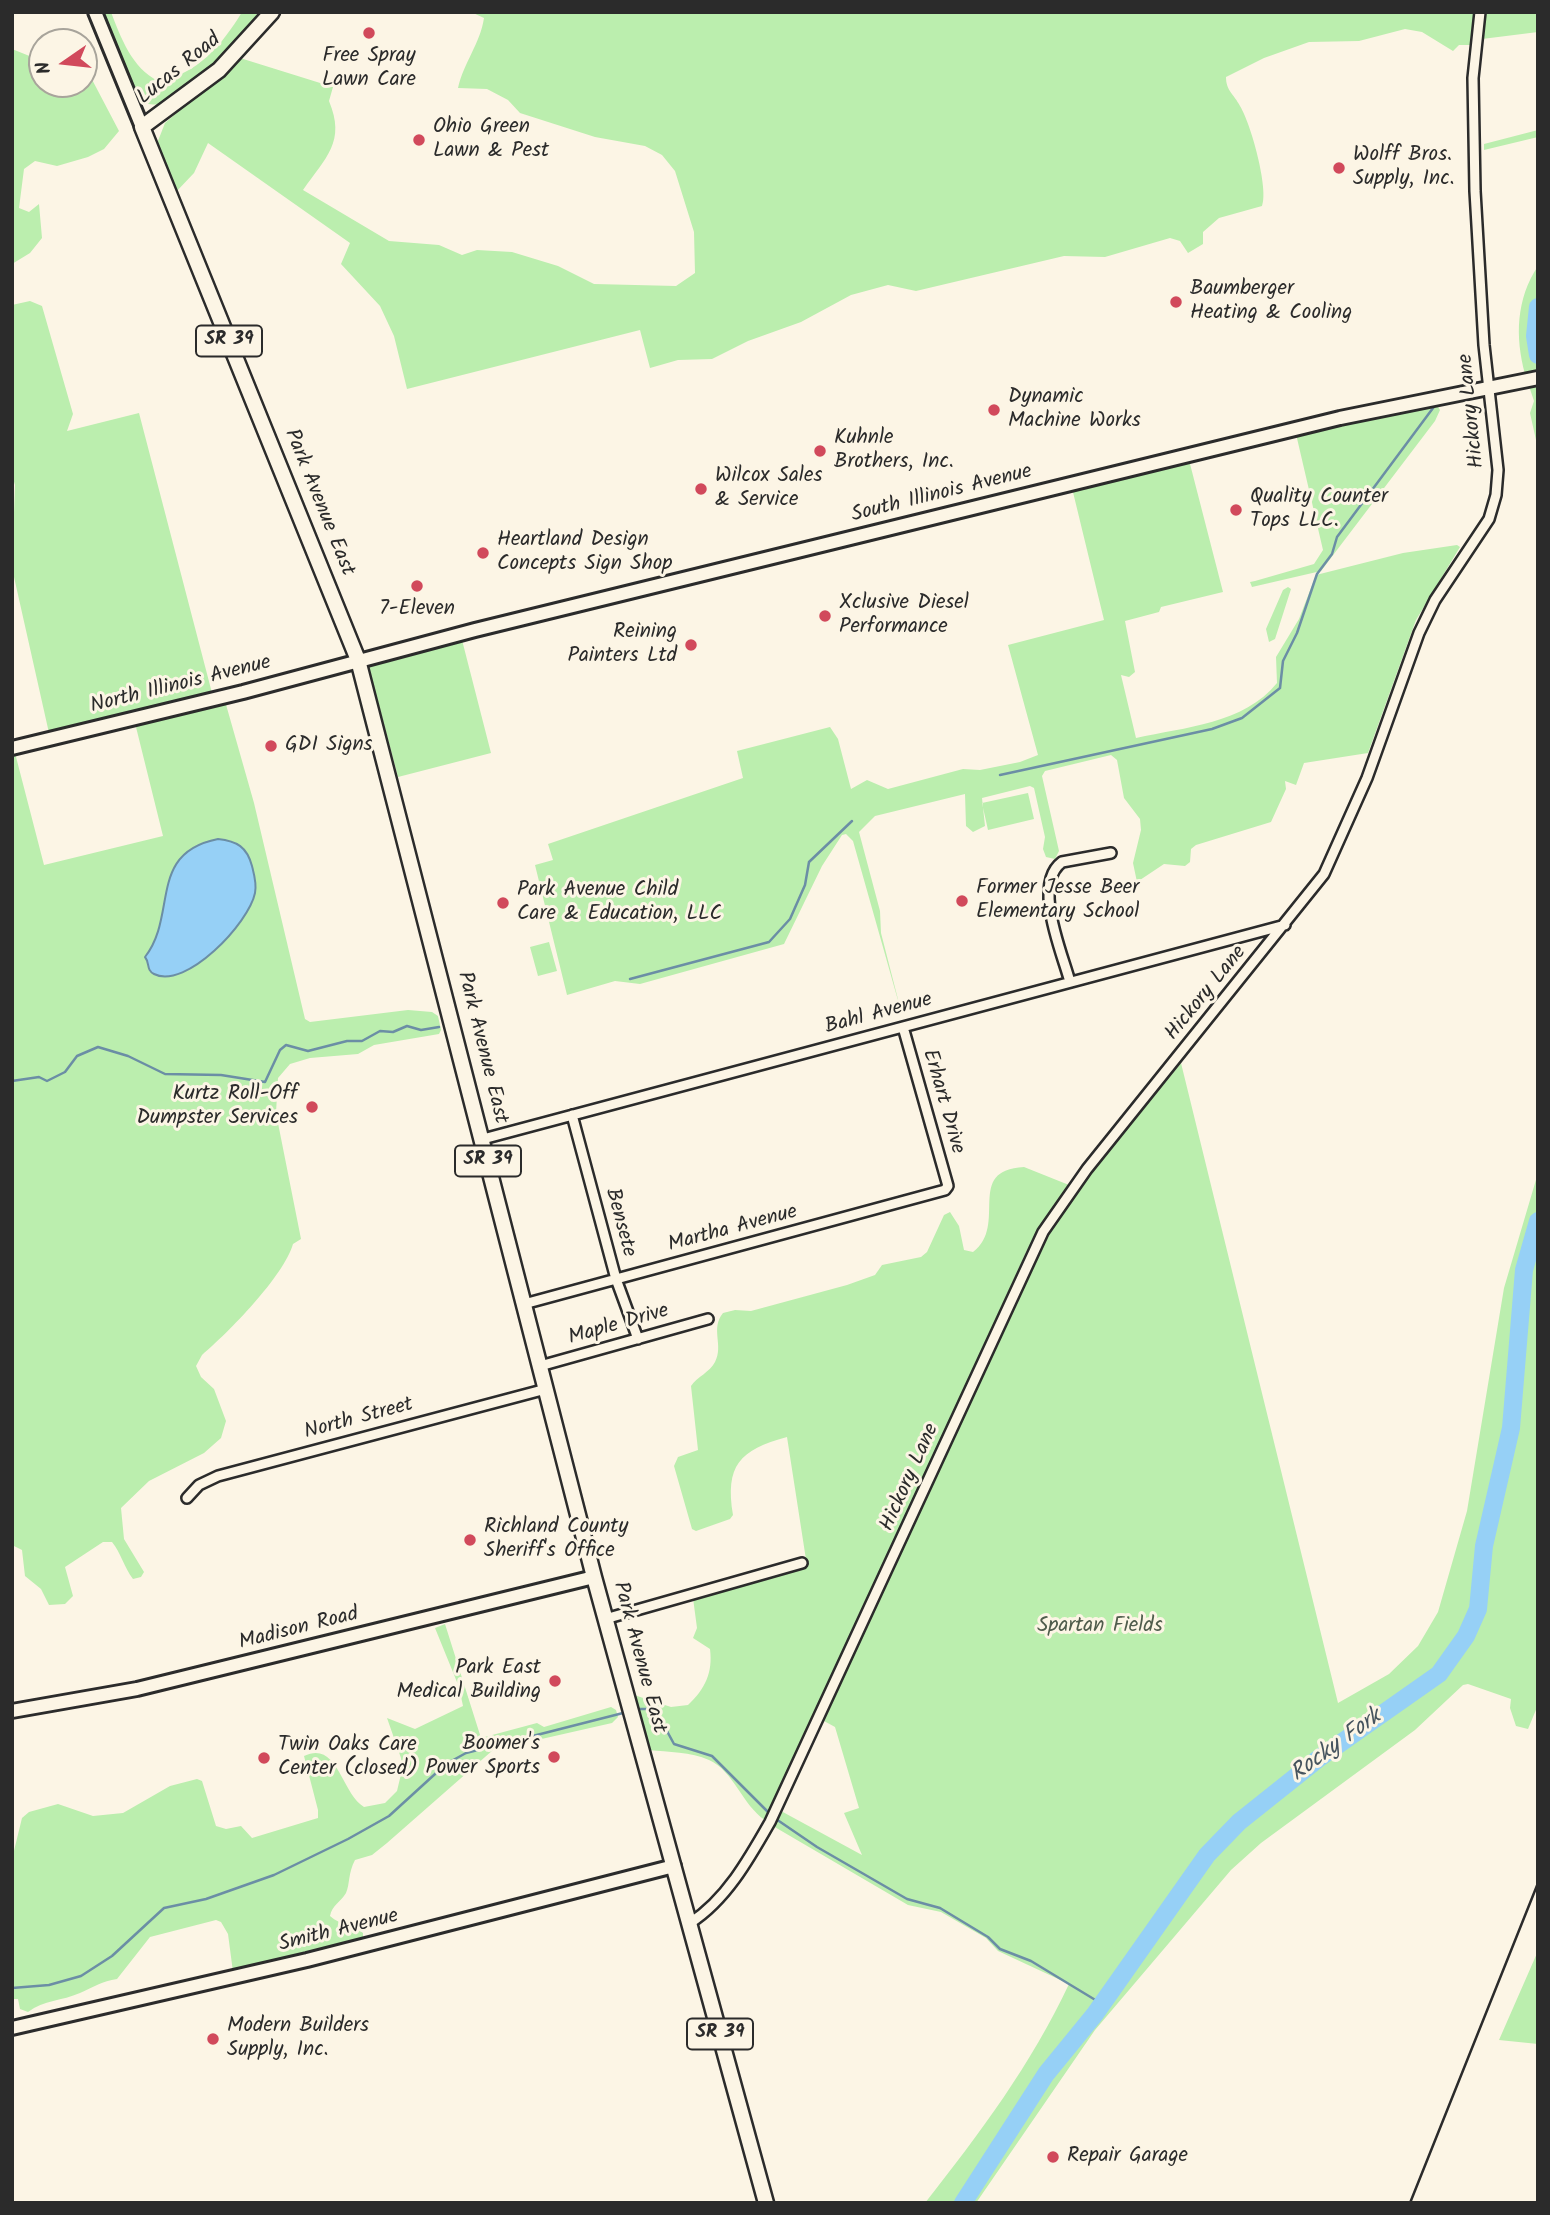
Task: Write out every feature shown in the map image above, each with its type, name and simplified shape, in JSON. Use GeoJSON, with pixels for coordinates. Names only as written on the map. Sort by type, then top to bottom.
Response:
{"type":"FeatureCollection","features":[{"type":"Feature","properties":{"kind":"main road","name":"Lucas Road"},"geometry":{"type":"LineString","coordinates":[[142,128],[219,70],[272,12]]}},
{"type":"Feature","properties":{"kind":"main road","name":"Park Avenue East"},"geometry":{"type":"LineString","coordinates":[[142,128],[358,660],[605,1619],[766,2203]]}},
{"type":"Feature","properties":{"kind":"street","name":"Park Avenue East"},"geometry":{"type":"LineString","coordinates":[[95,12],[142,128]]}},
{"type":"Feature","properties":{"kind":"street","name":"Hickory Lane"},"geometry":{"type":"LineString","coordinates":[[690,1923],[701,1916],[729,1886],[777,1809],[1043,1232],[1079,1180],[1317,885],[1336,853],[1367,778],[1419,633],[1435,600],[1489,519],[1496,495],[1498,470],[1483,333],[1474,162],[1473,78],[1480,12]]}},
{"type":"Feature","properties":{"kind":"street","name":"South Illinois Avenue"},"geometry":{"type":"LineString","coordinates":[[358,660],[1340,418],[1538,378]]}},
{"type":"Feature","properties":{"kind":"street","name":"North Illinois Avenue"},"geometry":{"type":"LineString","coordinates":[[12,748],[243,692],[358,660]]}},
{"type":"Feature","properties":{"kind":"street"},"geometry":{"type":"LineString","coordinates":[[1070,982],[1049,902],[1049,880],[1062,862],[1111,853]]}},
{"type":"Feature","properties":{"kind":"street","name":"Bahl Avenue"},"geometry":{"type":"LineString","coordinates":[[482,1139],[1285,925]]}},
{"type":"Feature","properties":{"kind":"street","name":"Erhart Drive"},"geometry":{"type":"LineString","coordinates":[[903,1027],[948,1186]]}},
{"type":"Feature","properties":{"kind":"street","name":"Bensete"},"geometry":{"type":"LineString","coordinates":[[572,1115],[616,1279],[638,1339]]}},
{"type":"Feature","properties":{"kind":"street","name":"Martha Avenue"},"geometry":{"type":"LineString","coordinates":[[524,1304],[945,1190],[948,1186]]}},
{"type":"Feature","properties":{"kind":"street","name":"Maple Drive"},"geometry":{"type":"LineString","coordinates":[[540,1366],[708,1320]]}},
{"type":"Feature","properties":{"kind":"street","name":"North Street"},"geometry":{"type":"LineString","coordinates":[[187,1498],[199,1485],[218,1476],[546,1389]]}},
{"type":"Feature","properties":{"kind":"street"},"geometry":{"type":"LineString","coordinates":[[605,1619],[802,1563]]}},
{"type":"Feature","properties":{"kind":"street","name":"Madison Road"},"geometry":{"type":"LineString","coordinates":[[12,1711],[149,1687],[594,1577]]}},
{"type":"Feature","properties":{"kind":"street","name":"Smith Avenue"},"geometry":{"type":"LineString","coordinates":[[12,2028],[307,1960],[674,1866]]}},
{"type":"Feature","properties":{"kind":"green space"},"geometry":{"type":"Polygon","coordinates":[[[101,12],[111,12],[123,42],[134,60],[158,81],[185,72],[207,57],[226,36],[242,12],[265,12],[224,58],[164,103],[151,104],[135,95],[101,12]]]}},
{"type":"Feature","properties":{"kind":"green space"},"geometry":{"type":"Polygon","coordinates":[[[471,12],[1475,12],[1471,45],[1459,45],[1453,51],[1422,32],[1405,29],[1359,41],[1309,42],[1264,58],[1226,77],[1227,86],[1238,102],[1254,141],[1264,198],[1262,206],[1219,218],[1203,232],[1203,244],[1188,253],[1180,241],[1170,238],[1105,257],[1064,256],[916,291],[888,285],[851,295],[801,322],[748,341],[712,359],[678,360],[650,368],[640,330],[407,389],[394,336],[380,306],[341,264],[350,243],[208,143],[194,173],[175,193],[156,146],[165,123],[240,58],[333,87],[329,101],[334,115],[334,138],[326,158],[303,190],[389,241],[439,245],[462,255],[477,250],[512,252],[558,266],[594,284],[676,286],[695,273],[694,232],[675,171],[662,155],[645,146],[595,137],[520,113],[508,100],[487,89],[458,88],[484,18],[471,12]]]}},
{"type":"Feature","properties":{"kind":"green space"},"geometry":{"type":"Polygon","coordinates":[[[1486,12],[1538,12],[1538,32],[1482,39],[1486,12]]]}},
{"type":"Feature","properties":{"kind":"green space"},"geometry":{"type":"Polygon","coordinates":[[[12,49],[28,55],[28,98],[98,98],[98,91],[119,131],[104,149],[88,157],[57,166],[35,161],[24,169],[19,208],[29,212],[39,204],[42,238],[30,253],[12,264],[12,49]]]}},
{"type":"Feature","properties":{"kind":"green space"},"geometry":{"type":"Polygon","coordinates":[[[1538,130],[1538,137],[1484,150],[1484,144],[1538,130]]]}},
{"type":"Feature","properties":{"kind":"green space"},"geometry":{"type":"Polygon","coordinates":[[[1538,266],[1535,336],[1538,371],[1525,374],[1520,346],[1520,318],[1525,292],[1538,266]]]}},
{"type":"Feature","properties":{"kind":"green space"},"geometry":{"type":"Polygon","coordinates":[[[30,301],[42,306],[73,414],[67,431],[139,413],[212,693],[49,733],[12,568],[15,485],[12,475],[12,305],[30,301]]]}},
{"type":"Feature","properties":{"kind":"green space"},"geometry":{"type":"Polygon","coordinates":[[[1538,384],[1538,449],[1530,413],[1534,401],[1529,386],[1538,384]]]}},
{"type":"Feature","properties":{"kind":"green space"},"geometry":{"type":"Polygon","coordinates":[[[1435,402],[1440,410],[1435,421],[1321,571],[1252,587],[1250,582],[1314,564],[1323,550],[1296,434],[1435,402]]]}},
{"type":"Feature","properties":{"kind":"green space"},"geometry":{"type":"Polygon","coordinates":[[[1189,460],[1223,592],[1161,607],[1159,612],[1125,621],[1135,672],[1129,677],[1121,675],[1136,738],[1193,727],[1231,716],[1263,697],[1277,683],[1276,657],[1299,619],[1316,575],[1403,553],[1457,545],[1460,547],[1416,620],[1368,753],[1304,763],[1296,785],[1285,781],[1286,789],[1271,822],[1196,845],[1191,849],[1190,862],[1185,866],[1164,864],[1137,882],[1133,863],[1141,830],[1140,819],[1124,798],[1117,760],[1111,755],[1045,771],[1042,776],[1059,851],[1055,859],[1046,857],[1043,849],[1045,837],[1034,788],[1030,786],[982,798],[985,826],[973,832],[966,826],[965,794],[875,816],[859,832],[880,911],[881,933],[901,1011],[853,841],[846,834],[842,835],[822,866],[784,944],[640,984],[615,981],[567,995],[535,865],[553,860],[548,844],[743,778],[737,751],[830,727],[838,739],[851,789],[867,780],[888,789],[963,769],[980,770],[1020,762],[1038,755],[1008,645],[1104,620],[1072,488],[1189,460]]]}},
{"type":"Feature","properties":{"kind":"green space"},"geometry":{"type":"Polygon","coordinates":[[[1288,587],[1291,589],[1275,639],[1269,642],[1266,629],[1283,590],[1288,587]]]}},
{"type":"Feature","properties":{"kind":"green space"},"geometry":{"type":"Polygon","coordinates":[[[462,640],[491,753],[398,777],[368,664],[462,640]]]}},
{"type":"Feature","properties":{"kind":"green space"},"geometry":{"type":"Polygon","coordinates":[[[225,701],[254,803],[305,1019],[310,1022],[408,1010],[432,1012],[438,1016],[441,1030],[439,1034],[374,1045],[358,1054],[310,1058],[290,1064],[278,1078],[276,1113],[301,1239],[293,1244],[279,1272],[267,1287],[240,1319],[202,1355],[196,1366],[201,1377],[214,1389],[226,1421],[221,1438],[204,1453],[149,1481],[121,1508],[124,1539],[144,1572],[141,1577],[133,1579],[112,1542],[103,1542],[65,1567],[73,1596],[65,1604],[49,1605],[41,1589],[25,1576],[22,1550],[12,1545],[12,754],[15,753],[44,865],[163,836],[135,723],[225,701]]]}},
{"type":"Feature","properties":{"kind":"green space"},"geometry":{"type":"Polygon","coordinates":[[[1028,793],[1034,819],[988,830],[982,803],[1028,793]]]}},
{"type":"Feature","properties":{"kind":"green space"},"geometry":{"type":"Polygon","coordinates":[[[549,942],[557,971],[538,976],[530,947],[549,942]]]}},
{"type":"Feature","properties":{"kind":"green space","name":"Spartan Fields"},"geometry":{"type":"Polygon","coordinates":[[[1181,1063],[1338,1703],[1389,1674],[1418,1646],[1438,1612],[1467,1511],[1504,1288],[1538,1173],[1538,1705],[1528,1729],[1516,1726],[1510,1708],[1511,1699],[1468,1684],[1463,1685],[1415,1730],[1261,1843],[1231,1870],[1095,2030],[976,2203],[925,2203],[1003,2098],[1038,2043],[1069,1984],[998,1951],[986,1938],[941,1912],[908,1905],[773,1826],[781,1811],[862,1855],[844,1813],[859,1808],[835,1727],[824,1721],[1036,1255],[1076,1190],[1181,1063]]]}},
{"type":"Feature","properties":{"kind":"green space"},"geometry":{"type":"Polygon","coordinates":[[[1024,1167],[1069,1185],[1027,1250],[816,1716],[765,1820],[750,1806],[725,1772],[709,1760],[695,1755],[649,1750],[634,1695],[671,1707],[688,1705],[703,1687],[709,1673],[710,1649],[693,1638],[697,1628],[693,1598],[807,1566],[787,1437],[757,1448],[739,1462],[731,1484],[733,1515],[730,1519],[696,1531],[692,1529],[674,1466],[678,1457],[698,1450],[691,1386],[715,1362],[718,1349],[717,1331],[723,1313],[735,1310],[751,1311],[847,1285],[875,1275],[882,1265],[921,1257],[927,1252],[944,1215],[950,1212],[959,1226],[964,1250],[973,1252],[983,1241],[988,1228],[991,1188],[996,1178],[1006,1170],[1024,1167]]]}},
{"type":"Feature","properties":{"kind":"green space"},"geometry":{"type":"Polygon","coordinates":[[[445,1624],[481,1738],[537,1723],[544,1727],[611,1707],[616,1710],[618,1717],[612,1723],[493,1750],[372,1855],[355,1860],[346,1893],[330,1916],[359,1930],[363,1933],[363,1939],[233,1972],[228,1934],[221,1922],[216,1920],[150,1937],[117,1979],[40,2005],[28,2012],[20,2009],[18,1999],[12,1999],[12,1859],[22,1818],[29,1812],[58,1804],[93,1816],[123,1813],[170,1786],[197,1779],[202,1781],[216,1826],[226,1829],[241,1826],[252,1838],[318,1818],[304,1756],[315,1753],[332,1761],[356,1800],[364,1807],[385,1803],[397,1791],[402,1770],[401,1758],[387,1718],[415,1729],[463,1706],[459,1687],[435,1628],[445,1624]]]}},
{"type":"Feature","properties":{"kind":"green space"},"geometry":{"type":"Polygon","coordinates":[[[1538,1951],[1538,2044],[1499,2040],[1538,1951]]]}},
{"type":"Feature","properties":{"kind":"water"},"geometry":{"type":"Polygon","coordinates":[[[218,839],[240,846],[250,859],[256,886],[250,906],[229,936],[198,963],[182,972],[167,976],[154,974],[145,957],[155,940],[172,871],[181,857],[196,846],[218,839]]]}},
{"type":"Feature","properties":{"kind":"waterway","name":"Rocky Fork"},"geometry":{"type":"LineString","coordinates":[[1538,307],[1535,336],[1538,355]]}},
{"type":"Feature","properties":{"kind":"waterway"},"geometry":{"type":"LineString","coordinates":[[1317,574],[1332,554],[1337,537],[1436,404]]}},
{"type":"Feature","properties":{"kind":"waterway"},"geometry":{"type":"LineString","coordinates":[[1000,775],[1212,729],[1242,718],[1280,688],[1283,661],[1297,633],[1317,574]]}},
{"type":"Feature","properties":{"kind":"waterway"},"geometry":{"type":"LineString","coordinates":[[630,979],[769,942],[790,919],[805,885],[809,862],[852,821]]}},
{"type":"Feature","properties":{"kind":"waterway"},"geometry":{"type":"LineString","coordinates":[[12,1081],[39,1077],[47,1081],[65,1072],[77,1056],[98,1047],[128,1056],[165,1074],[221,1075],[265,1082],[280,1050],[286,1045],[308,1051],[347,1041],[362,1041],[380,1031],[393,1032],[407,1026],[421,1030],[439,1027]]}},
{"type":"Feature","properties":{"kind":"waterway","name":"Rocky Fork"},"geometry":{"type":"LineString","coordinates":[[963,2203],[1046,2074],[1095,2014],[1207,1855],[1239,1822],[1318,1759],[1439,1674],[1466,1636],[1478,1609],[1484,1546],[1511,1428],[1524,1270],[1538,1221]]}},
{"type":"Feature","properties":{"kind":"waterway"},"geometry":{"type":"LineString","coordinates":[[637,1709],[655,1709],[674,1744],[712,1756],[771,1815]]}},
{"type":"Feature","properties":{"kind":"waterway"},"geometry":{"type":"LineString","coordinates":[[12,1988],[49,1985],[81,1976],[112,1956],[164,1908],[206,1899],[274,1875],[348,1839],[389,1816],[446,1764],[466,1753],[627,1712]]}},
{"type":"Feature","properties":{"kind":"waterway"},"geometry":{"type":"LineString","coordinates":[[776,1819],[817,1847],[907,1899],[940,1908],[988,1937],[1000,1949],[1031,1961],[1102,2004]]}},
{"type":"Feature","properties":{"kind":"railway"},"geometry":{"type":"LineString","coordinates":[[1410,2203],[1538,1883]]}},
{"type":"Feature","properties":{"kind":"place","name":"Free Spray Lawn Care"},"geometry":{"type":"Point","coordinates":[369,33]}},
{"type":"Feature","properties":{"kind":"place","name":"Ohio Green Lawn & Pest"},"geometry":{"type":"Point","coordinates":[419,140]}},
{"type":"Feature","properties":{"kind":"place","name":"Wolff Bros. Supply, Inc."},"geometry":{"type":"Point","coordinates":[1339,168]}},
{"type":"Feature","properties":{"kind":"place","name":"Baumberger Heating & Cooling"},"geometry":{"type":"Point","coordinates":[1176,302]}},
{"type":"Feature","properties":{"kind":"place","name":"Dynamic Machine Works"},"geometry":{"type":"Point","coordinates":[994,410]}},
{"type":"Feature","properties":{"kind":"place","name":"Kuhnle Brothers, Inc."},"geometry":{"type":"Point","coordinates":[820,451]}},
{"type":"Feature","properties":{"kind":"place","name":"Wilcox Sales & Service"},"geometry":{"type":"Point","coordinates":[701,489]}},
{"type":"Feature","properties":{"kind":"place","name":"Quality Counter Tops LLC."},"geometry":{"type":"Point","coordinates":[1236,510]}},
{"type":"Feature","properties":{"kind":"place","name":"Heartland Design Concepts Sign Shop"},"geometry":{"type":"Point","coordinates":[483,553]}},
{"type":"Feature","properties":{"kind":"place","name":"7-Eleven"},"geometry":{"type":"Point","coordinates":[417,586]}},
{"type":"Feature","properties":{"kind":"place","name":"Xclusive Diesel Performance"},"geometry":{"type":"Point","coordinates":[825,616]}},
{"type":"Feature","properties":{"kind":"place","name":"Reining Painters Ltd"},"geometry":{"type":"Point","coordinates":[691,645]}},
{"type":"Feature","properties":{"kind":"place","name":"GDI Signs"},"geometry":{"type":"Point","coordinates":[271,746]}},
{"type":"Feature","properties":{"kind":"place","name":"Former Jesse Beer Elementary School"},"geometry":{"type":"Point","coordinates":[962,901]}},
{"type":"Feature","properties":{"kind":"place","name":"Park Avenue Child Care & Education, LLC"},"geometry":{"type":"Point","coordinates":[503,903]}},
{"type":"Feature","properties":{"kind":"place","name":"Kurtz Roll-Off Dumpster Services"},"geometry":{"type":"Point","coordinates":[312,1107]}},
{"type":"Feature","properties":{"kind":"place","name":"Richland County Sheriff's Office"},"geometry":{"type":"Point","coordinates":[470,1540]}},
{"type":"Feature","properties":{"kind":"place","name":"Park East Medical Building"},"geometry":{"type":"Point","coordinates":[555,1681]}},
{"type":"Feature","properties":{"kind":"place","name":"Boomer's Power Sports"},"geometry":{"type":"Point","coordinates":[554,1757]}},
{"type":"Feature","properties":{"kind":"place","name":"Twin Oaks Care Center (closed)"},"geometry":{"type":"Point","coordinates":[264,1758]}},
{"type":"Feature","properties":{"kind":"place","name":"Modern Builders Supply, Inc."},"geometry":{"type":"Point","coordinates":[213,2039]}},
{"type":"Feature","properties":{"kind":"place","name":"Repair Garage"},"geometry":{"type":"Point","coordinates":[1053,2157]}}]}
